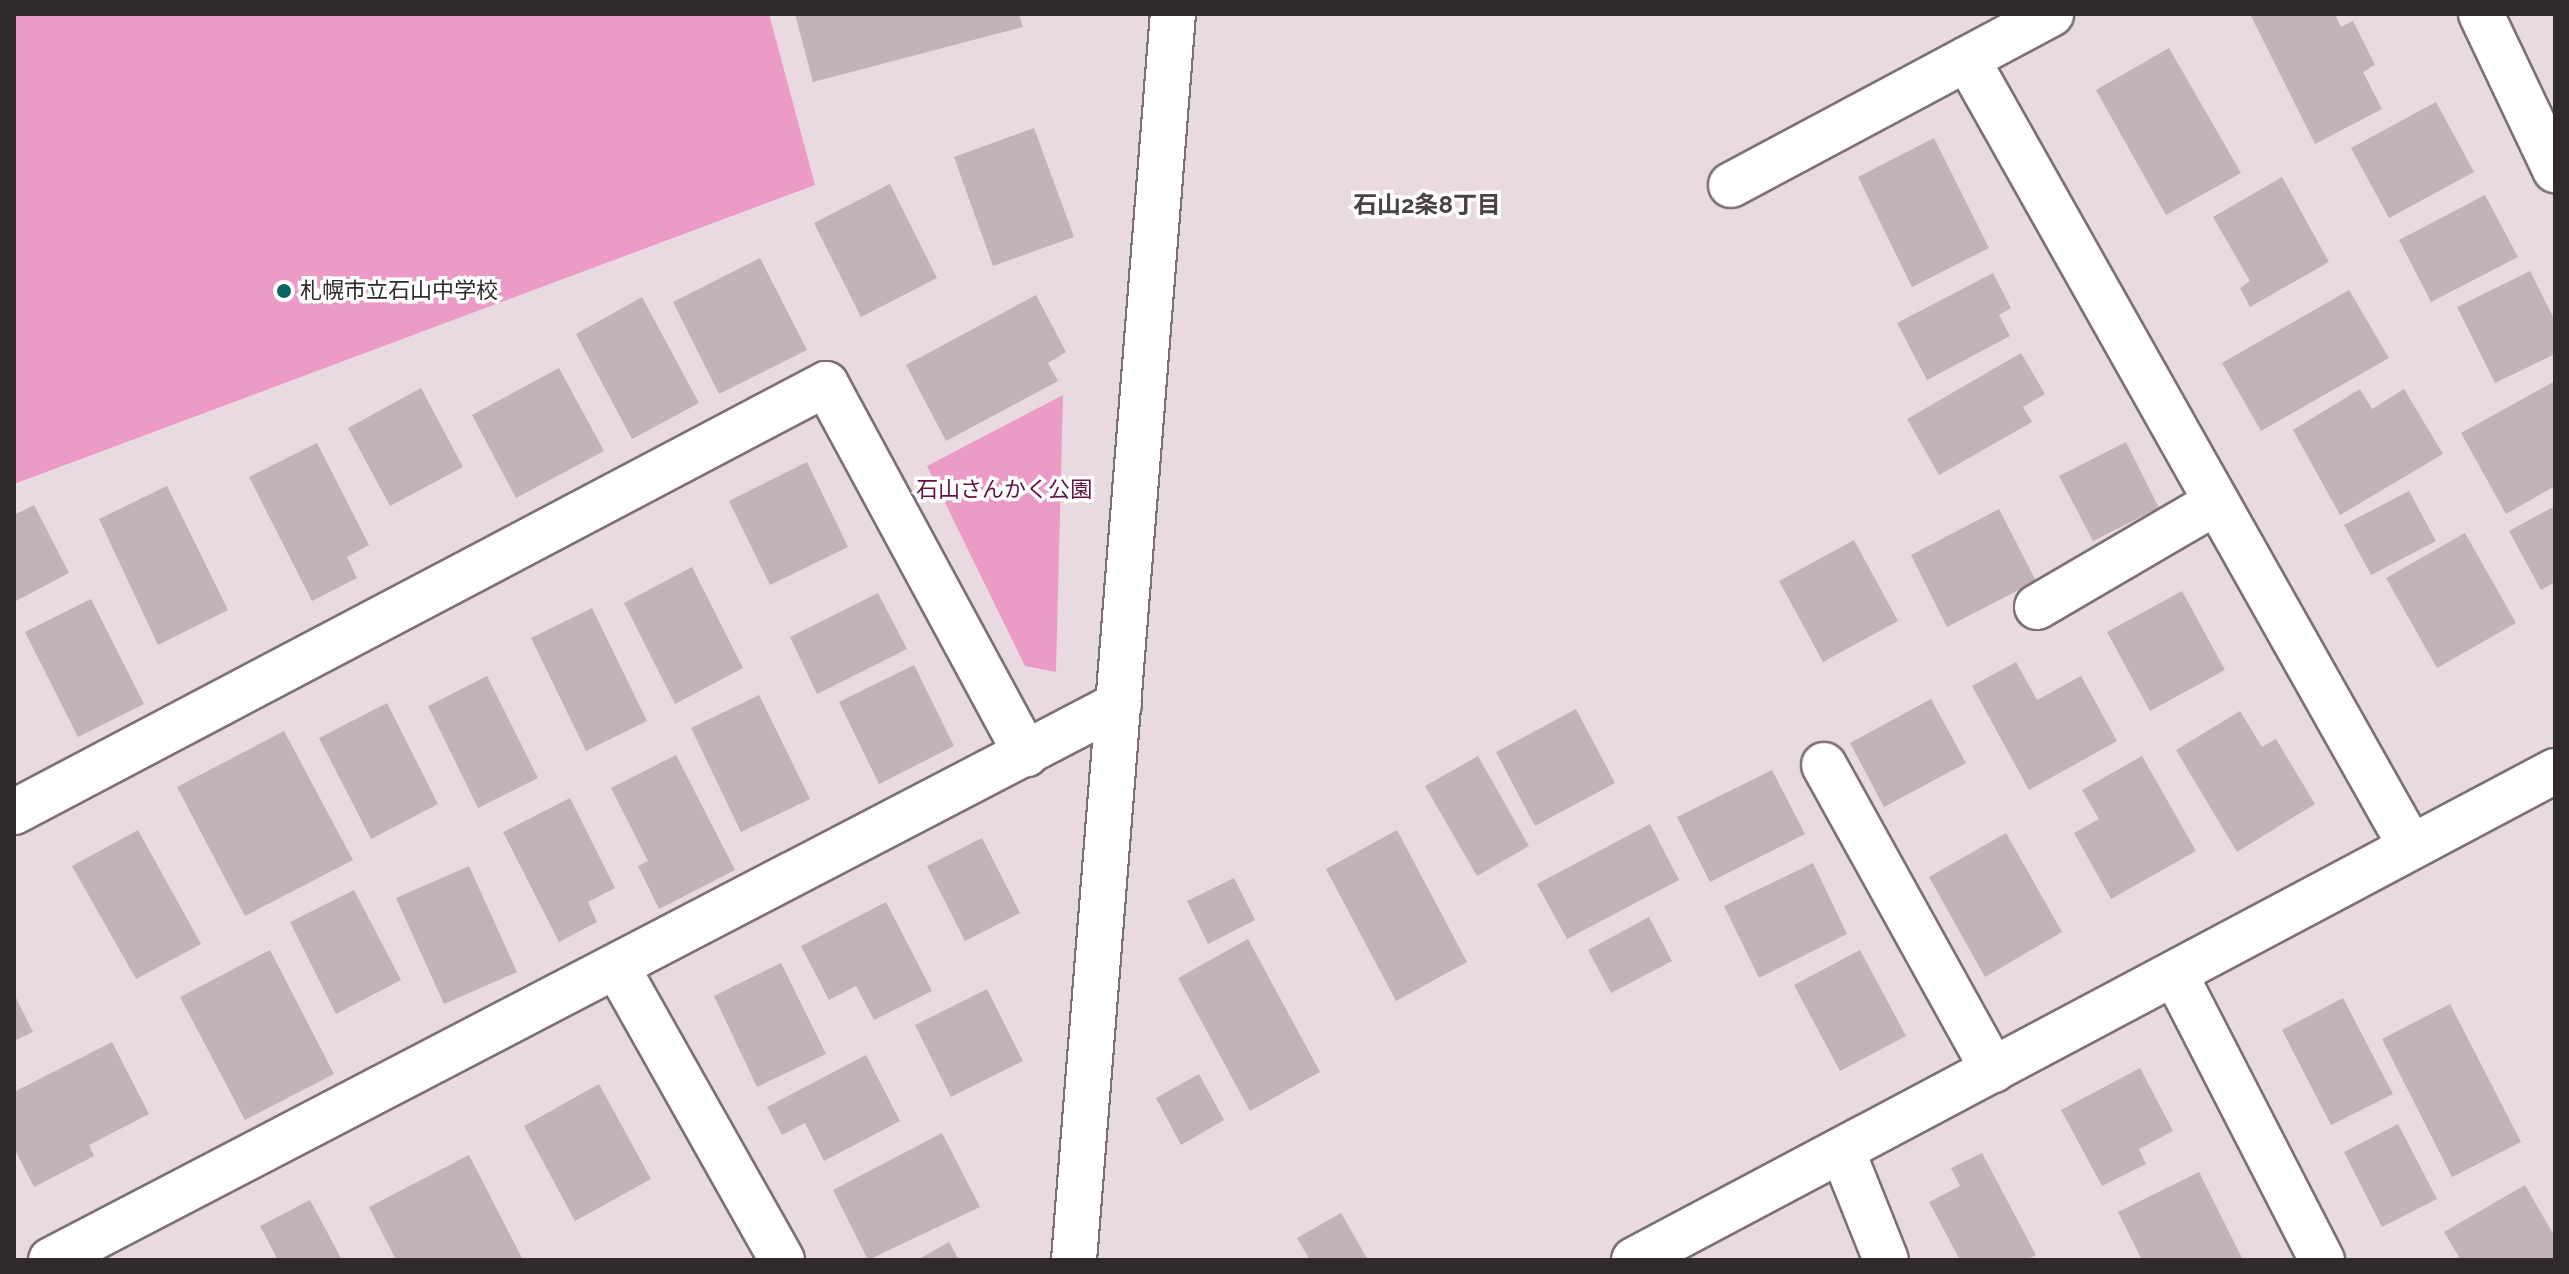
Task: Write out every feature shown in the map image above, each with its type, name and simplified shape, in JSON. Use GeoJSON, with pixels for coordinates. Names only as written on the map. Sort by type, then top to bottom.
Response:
{"type":"FeatureCollection","features":[{"type":"Feature","properties":{"kind":"street"},"geometry":{"type":"LineString","coordinates":[[1074,1260],[1173,14]]}},
{"type":"Feature","properties":{"kind":"street"},"geometry":{"type":"LineString","coordinates":[[1731,185],[2051,14]]}},
{"type":"Feature","properties":{"kind":"street"},"geometry":{"type":"LineString","coordinates":[[2481,14],[2555,170]]}},
{"type":"Feature","properties":{"kind":"street"},"geometry":{"type":"LineString","coordinates":[[1967,59],[2411,847]]}},
{"type":"Feature","properties":{"kind":"street"},"geometry":{"type":"LineString","coordinates":[[14,812],[826,384],[1026,754]]}},
{"type":"Feature","properties":{"kind":"street"},"geometry":{"type":"LineString","coordinates":[[2037,607],[2217,502]]}},
{"type":"Feature","properties":{"kind":"street"},"geometry":{"type":"LineString","coordinates":[[51,1260],[1119,704]]}},
{"type":"Feature","properties":{"kind":"street"},"geometry":{"type":"LineString","coordinates":[[1824,765],[1993,1070]]}},
{"type":"Feature","properties":{"kind":"street"},"geometry":{"type":"LineString","coordinates":[[1634,1260],[2555,771]]}},
{"type":"Feature","properties":{"kind":"street"},"geometry":{"type":"LineString","coordinates":[[617,967],[782,1260]]}},
{"type":"Feature","properties":{"kind":"street"},"geometry":{"type":"LineString","coordinates":[[2175,974],[2322,1260]]}},
{"type":"Feature","properties":{"kind":"street"},"geometry":{"type":"LineString","coordinates":[[1842,1150],[1886,1260]]}},
{"type":"Feature","properties":{"kind":"green space","name":"札幌市立石山中学校"},"geometry":{"type":"Polygon","coordinates":[[[14,14],[769,14],[815,185],[14,484],[14,14]]]}},
{"type":"Feature","properties":{"kind":"green space","name":"石山さんかく公園"},"geometry":{"type":"Polygon","coordinates":[[[1063,395],[1056,672],[1025,666],[927,466],[1063,395]]]}},
{"type":"Feature","properties":{"kind":"building"},"geometry":{"type":"Polygon","coordinates":[[[795,14],[1019,14],[1023,27],[813,82],[795,14]]]}},
{"type":"Feature","properties":{"kind":"building"},"geometry":{"type":"Polygon","coordinates":[[[2250,14],[2335,14],[2341,27],[2353,21],[2375,65],[2363,72],[2382,109],[2315,144],[2250,14]]]}},
{"type":"Feature","properties":{"kind":"building"},"geometry":{"type":"Polygon","coordinates":[[[2169,48],[2241,173],[2166,215],[2096,90],[2169,48]]]}},
{"type":"Feature","properties":{"kind":"building"},"geometry":{"type":"Polygon","coordinates":[[[2436,102],[2474,172],[2389,218],[2351,148],[2436,102]]]}},
{"type":"Feature","properties":{"kind":"building"},"geometry":{"type":"Polygon","coordinates":[[[1034,128],[1074,237],[993,266],[954,157],[1034,128]]]}},
{"type":"Feature","properties":{"kind":"building"},"geometry":{"type":"Polygon","coordinates":[[[1934,138],[1989,248],[1912,287],[1858,177],[1934,138]]]}},
{"type":"Feature","properties":{"kind":"building"},"geometry":{"type":"Polygon","coordinates":[[[2282,177],[2329,262],[2250,307],[2240,288],[2250,281],[2213,217],[2282,177]]]}},
{"type":"Feature","properties":{"kind":"building"},"geometry":{"type":"Polygon","coordinates":[[[890,184],[937,278],[861,317],[814,223],[890,184]]]}},
{"type":"Feature","properties":{"kind":"building"},"geometry":{"type":"Polygon","coordinates":[[[2485,195],[2518,257],[2431,302],[2399,240],[2485,195]]]}},
{"type":"Feature","properties":{"kind":"building"},"geometry":{"type":"Polygon","coordinates":[[[760,258],[807,350],[719,394],[673,302],[760,258]]]}},
{"type":"Feature","properties":{"kind":"building"},"geometry":{"type":"Polygon","coordinates":[[[2530,271],[2555,321],[2555,354],[2495,383],[2457,307],[2530,271]]]}},
{"type":"Feature","properties":{"kind":"building"},"geometry":{"type":"Polygon","coordinates":[[[1993,273],[2011,308],[1999,315],[2010,336],[1927,380],[1897,323],[1993,273]]]}},
{"type":"Feature","properties":{"kind":"building"},"geometry":{"type":"Polygon","coordinates":[[[2349,290],[2389,358],[2261,431],[2222,363],[2349,290]]]}},
{"type":"Feature","properties":{"kind":"building"},"geometry":{"type":"Polygon","coordinates":[[[1036,295],[1066,352],[1048,363],[1058,381],[946,441],[906,365],[1036,295]]]}},
{"type":"Feature","properties":{"kind":"building"},"geometry":{"type":"Polygon","coordinates":[[[642,297],[699,403],[632,439],[576,334],[642,297]]]}},
{"type":"Feature","properties":{"kind":"building"},"geometry":{"type":"Polygon","coordinates":[[[2021,353],[2045,394],[2023,407],[2032,422],[1939,475],[1907,419],[2021,353]]]}},
{"type":"Feature","properties":{"kind":"building"},"geometry":{"type":"Polygon","coordinates":[[[559,368],[604,451],[516,498],[472,415],[559,368]]]}},
{"type":"Feature","properties":{"kind":"building"},"geometry":{"type":"Polygon","coordinates":[[[2555,381],[2555,486],[2506,514],[2461,433],[2555,381]]]}},
{"type":"Feature","properties":{"kind":"building"},"geometry":{"type":"Polygon","coordinates":[[[421,388],[463,467],[390,506],[348,428],[421,388]]]}},
{"type":"Feature","properties":{"kind":"building"},"geometry":{"type":"Polygon","coordinates":[[[2360,389],[2372,409],[2404,389],[2443,454],[2340,515],[2293,430],[2360,389]]]}},
{"type":"Feature","properties":{"kind":"building"},"geometry":{"type":"Polygon","coordinates":[[[2126,442],[2159,508],[2093,541],[2059,476],[2126,442]]]}},
{"type":"Feature","properties":{"kind":"building"},"geometry":{"type":"Polygon","coordinates":[[[317,443],[369,545],[347,557],[357,578],[312,601],[249,477],[317,443]]]}},
{"type":"Feature","properties":{"kind":"building"},"geometry":{"type":"Polygon","coordinates":[[[807,462],[848,547],[770,585],[729,501],[807,462]]]}},
{"type":"Feature","properties":{"kind":"building"},"geometry":{"type":"Polygon","coordinates":[[[167,486],[228,610],[158,645],[99,519],[167,486]]]}},
{"type":"Feature","properties":{"kind":"building"},"geometry":{"type":"Polygon","coordinates":[[[2409,491],[2436,541],[2371,575],[2344,525],[2409,491]]]}},
{"type":"Feature","properties":{"kind":"building"},"geometry":{"type":"Polygon","coordinates":[[[34,505],[69,573],[14,602],[14,515],[34,505]]]}},
{"type":"Feature","properties":{"kind":"building"},"geometry":{"type":"Polygon","coordinates":[[[2555,506],[2555,582],[2541,590],[2509,531],[2555,506]]]}},
{"type":"Feature","properties":{"kind":"building"},"geometry":{"type":"Polygon","coordinates":[[[1999,509],[2036,581],[1947,627],[1911,555],[1999,509]]]}},
{"type":"Feature","properties":{"kind":"building"},"geometry":{"type":"Polygon","coordinates":[[[2465,533],[2516,623],[2437,668],[2386,578],[2465,533]]]}},
{"type":"Feature","properties":{"kind":"building"},"geometry":{"type":"Polygon","coordinates":[[[1854,540],[1898,621],[1823,662],[1779,581],[1854,540]]]}},
{"type":"Feature","properties":{"kind":"building"},"geometry":{"type":"Polygon","coordinates":[[[692,567],[743,668],[675,704],[624,603],[692,567]]]}},
{"type":"Feature","properties":{"kind":"building"},"geometry":{"type":"Polygon","coordinates":[[[2182,591],[2225,670],[2150,711],[2107,632],[2182,591]]]}},
{"type":"Feature","properties":{"kind":"building"},"geometry":{"type":"Polygon","coordinates":[[[878,593],[907,649],[817,694],[790,637],[878,593]]]}},
{"type":"Feature","properties":{"kind":"building"},"geometry":{"type":"Polygon","coordinates":[[[91,599],[144,704],[78,737],[25,632],[91,599]]]}},
{"type":"Feature","properties":{"kind":"building"},"geometry":{"type":"Polygon","coordinates":[[[592,608],[647,721],[586,751],[531,638],[592,608]]]}},
{"type":"Feature","properties":{"kind":"building"},"geometry":{"type":"Polygon","coordinates":[[[2016,662],[2037,700],[2081,676],[2117,741],[2029,790],[1972,686],[2016,662]]]}},
{"type":"Feature","properties":{"kind":"building"},"geometry":{"type":"Polygon","coordinates":[[[914,665],[954,746],[879,784],[839,702],[914,665]]]}},
{"type":"Feature","properties":{"kind":"building"},"geometry":{"type":"Polygon","coordinates":[[[487,676],[538,778],[478,808],[428,706],[487,676]]]}},
{"type":"Feature","properties":{"kind":"building"},"geometry":{"type":"Polygon","coordinates":[[[759,695],[810,799],[741,832],[691,728],[759,695]]]}},
{"type":"Feature","properties":{"kind":"building"},"geometry":{"type":"Polygon","coordinates":[[[1931,699],[1966,763],[1884,807],[1850,743],[1931,699]]]}},
{"type":"Feature","properties":{"kind":"building"},"geometry":{"type":"Polygon","coordinates":[[[387,703],[438,804],[371,839],[319,738],[387,703]]]}},
{"type":"Feature","properties":{"kind":"building"},"geometry":{"type":"Polygon","coordinates":[[[1576,709],[1615,783],[1535,826],[1496,752],[1576,709]]]}},
{"type":"Feature","properties":{"kind":"building"},"geometry":{"type":"Polygon","coordinates":[[[2240,711],[2262,747],[2276,739],[2315,804],[2237,852],[2176,750],[2240,711]]]}},
{"type":"Feature","properties":{"kind":"building"},"geometry":{"type":"Polygon","coordinates":[[[284,731],[353,860],[245,916],[177,787],[284,731]]]}},
{"type":"Feature","properties":{"kind":"building"},"geometry":{"type":"Polygon","coordinates":[[[676,755],[735,870],[659,909],[638,866],[648,861],[611,788],[676,755]]]}},
{"type":"Feature","properties":{"kind":"building"},"geometry":{"type":"Polygon","coordinates":[[[1478,756],[1529,846],[1477,876],[1425,786],[1478,756]]]}},
{"type":"Feature","properties":{"kind":"building"},"geometry":{"type":"Polygon","coordinates":[[[2142,756],[2196,851],[2111,899],[2074,833],[2099,819],[2082,790],[2142,756]]]}},
{"type":"Feature","properties":{"kind":"building"},"geometry":{"type":"Polygon","coordinates":[[[1772,770],[1805,834],[1710,882],[1677,817],[1772,770]]]}},
{"type":"Feature","properties":{"kind":"building"},"geometry":{"type":"Polygon","coordinates":[[[570,798],[615,888],[588,902],[597,922],[559,942],[503,832],[570,798]]]}},
{"type":"Feature","properties":{"kind":"building"},"geometry":{"type":"Polygon","coordinates":[[[1650,824],[1679,880],[1567,939],[1537,884],[1650,824]]]}},
{"type":"Feature","properties":{"kind":"building"},"geometry":{"type":"Polygon","coordinates":[[[138,830],[201,944],[136,979],[72,866],[138,830]]]}},
{"type":"Feature","properties":{"kind":"building"},"geometry":{"type":"Polygon","coordinates":[[[1397,830],[1467,962],[1396,1001],[1326,869],[1397,830]]]}},
{"type":"Feature","properties":{"kind":"building"},"geometry":{"type":"Polygon","coordinates":[[[2006,833],[2062,932],[1985,977],[1929,877],[2006,833]]]}},
{"type":"Feature","properties":{"kind":"building"},"geometry":{"type":"Polygon","coordinates":[[[982,838],[1020,913],[965,941],[927,866],[982,838]]]}},
{"type":"Feature","properties":{"kind":"building"},"geometry":{"type":"Polygon","coordinates":[[[1813,863],[1847,934],[1759,978],[1724,906],[1813,863]]]}},
{"type":"Feature","properties":{"kind":"building"},"geometry":{"type":"Polygon","coordinates":[[[469,866],[517,972],[444,1004],[396,898],[469,866]]]}},
{"type":"Feature","properties":{"kind":"building"},"geometry":{"type":"Polygon","coordinates":[[[1234,878],[1255,920],[1208,944],[1187,901],[1234,878]]]}},
{"type":"Feature","properties":{"kind":"building"},"geometry":{"type":"Polygon","coordinates":[[[354,890],[401,980],[336,1014],[290,922],[354,890]]]}},
{"type":"Feature","properties":{"kind":"building"},"geometry":{"type":"Polygon","coordinates":[[[886,902],[932,991],[874,1020],[856,986],[829,1000],[801,946],[886,902]]]}},
{"type":"Feature","properties":{"kind":"building"},"geometry":{"type":"Polygon","coordinates":[[[1649,917],[1672,961],[1611,993],[1588,950],[1649,917]]]}},
{"type":"Feature","properties":{"kind":"building"},"geometry":{"type":"Polygon","coordinates":[[[1248,939],[1320,1072],[1250,1111],[1178,978],[1248,939]]]}},
{"type":"Feature","properties":{"kind":"building"},"geometry":{"type":"Polygon","coordinates":[[[270,950],[334,1074],[245,1120],[180,997],[270,950]]]}},
{"type":"Feature","properties":{"kind":"building"},"geometry":{"type":"Polygon","coordinates":[[[1860,950],[1906,1036],[1840,1071],[1794,985],[1860,950]]]}},
{"type":"Feature","properties":{"kind":"building"},"geometry":{"type":"Polygon","coordinates":[[[781,963],[826,1054],[757,1087],[714,996],[781,963]]]}},
{"type":"Feature","properties":{"kind":"building"},"geometry":{"type":"Polygon","coordinates":[[[987,989],[1023,1061],[951,1097],[915,1025],[987,989]]]}},
{"type":"Feature","properties":{"kind":"building"},"geometry":{"type":"Polygon","coordinates":[[[14,994],[33,1032],[14,1041],[14,994]]]}},
{"type":"Feature","properties":{"kind":"building"},"geometry":{"type":"Polygon","coordinates":[[[2343,998],[2393,1094],[2331,1125],[2282,1030],[2343,998]]]}},
{"type":"Feature","properties":{"kind":"building"},"geometry":{"type":"Polygon","coordinates":[[[2450,1004],[2521,1142],[2452,1177],[2382,1039],[2450,1004]]]}},
{"type":"Feature","properties":{"kind":"building"},"geometry":{"type":"Polygon","coordinates":[[[112,1042],[149,1114],[89,1145],[94,1156],[34,1187],[14,1148],[14,1092],[112,1042]]]}},
{"type":"Feature","properties":{"kind":"building"},"geometry":{"type":"Polygon","coordinates":[[[866,1055],[900,1121],[824,1161],[805,1123],[782,1135],[767,1107],[866,1055]]]}},
{"type":"Feature","properties":{"kind":"building"},"geometry":{"type":"Polygon","coordinates":[[[2140,1068],[2173,1131],[2139,1149],[2146,1164],[2102,1186],[2061,1110],[2140,1068]]]}},
{"type":"Feature","properties":{"kind":"building"},"geometry":{"type":"Polygon","coordinates":[[[1199,1074],[1224,1120],[1181,1145],[1156,1098],[1199,1074]]]}},
{"type":"Feature","properties":{"kind":"building"},"geometry":{"type":"Polygon","coordinates":[[[599,1084],[651,1179],[575,1221],[524,1126],[599,1084]]]}},
{"type":"Feature","properties":{"kind":"building"},"geometry":{"type":"Polygon","coordinates":[[[2398,1124],[2437,1199],[2382,1227],[2344,1152],[2398,1124]]]}},
{"type":"Feature","properties":{"kind":"building"},"geometry":{"type":"Polygon","coordinates":[[[942,1133],[980,1207],[868,1260],[833,1190],[942,1133]]]}},
{"type":"Feature","properties":{"kind":"building"},"geometry":{"type":"Polygon","coordinates":[[[1982,1153],[2036,1255],[2026,1260],[1960,1260],[1929,1202],[1960,1186],[1951,1168],[1982,1153]]]}},
{"type":"Feature","properties":{"kind":"building"},"geometry":{"type":"Polygon","coordinates":[[[469,1155],[523,1260],[396,1260],[369,1207],[469,1155]]]}},
{"type":"Feature","properties":{"kind":"building"},"geometry":{"type":"Polygon","coordinates":[[[2199,1172],[2243,1260],[2142,1260],[2118,1212],[2199,1172]]]}},
{"type":"Feature","properties":{"kind":"building"},"geometry":{"type":"Polygon","coordinates":[[[2525,1185],[2555,1237],[2555,1258],[2453,1260],[2459,1257],[2444,1232],[2525,1185]]]}},
{"type":"Feature","properties":{"kind":"building"},"geometry":{"type":"Polygon","coordinates":[[[310,1200],[342,1260],[278,1260],[260,1226],[310,1200]]]}},
{"type":"Feature","properties":{"kind":"building"},"geometry":{"type":"Polygon","coordinates":[[[1341,1213],[1368,1260],[1310,1260],[1297,1238],[1341,1213]]]}},
{"type":"Feature","properties":{"kind":"building"},"geometry":{"type":"Polygon","coordinates":[[[949,1242],[959,1260],[917,1260],[949,1242]]]}},
{"type":"Feature","properties":{"kind":"place","name":"札幌市立石山中学校"},"geometry":{"type":"Point","coordinates":[284,291]}},
{"type":"Feature","properties":{"kind":"district","name":"石山2条8丁目"},"geometry":{"type":"Point","coordinates":[1427,205]}}]}
